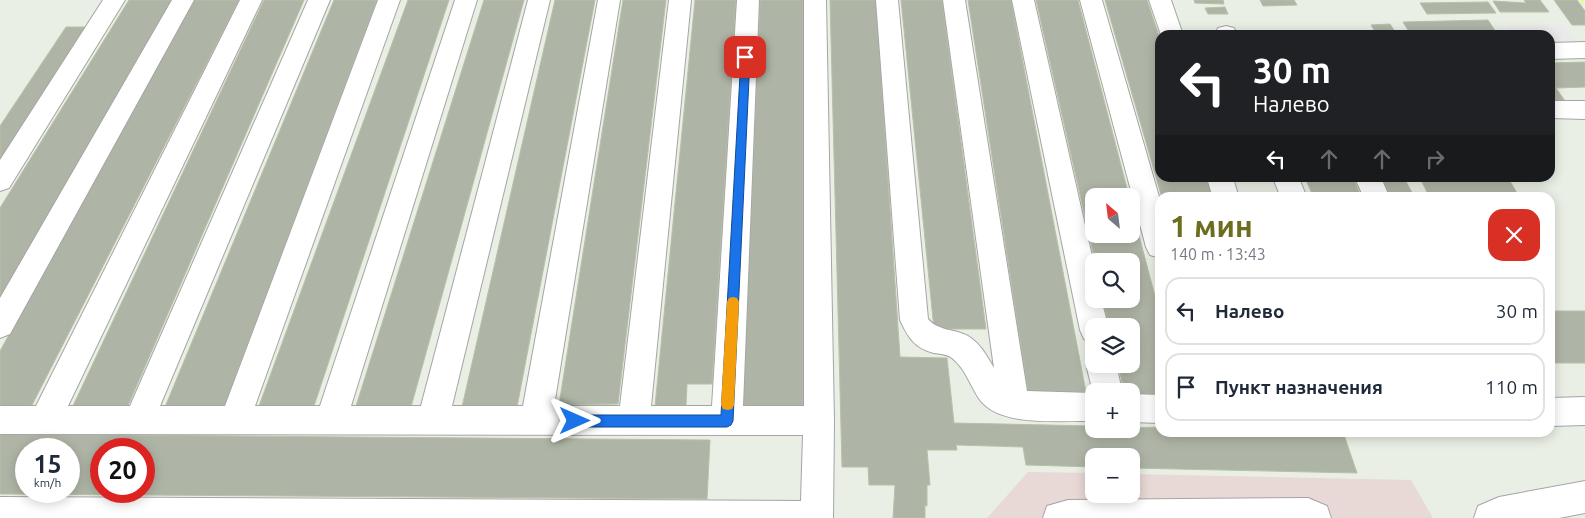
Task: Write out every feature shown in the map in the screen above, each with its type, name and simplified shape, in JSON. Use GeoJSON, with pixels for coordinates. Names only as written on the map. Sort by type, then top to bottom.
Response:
{"type":"FeatureCollection","features":[{"type":"Feature","properties":{"kind":"lane"},"geometry":{"type":"LineString","coordinates":[[0,181],[114,0]]}},
{"type":"Feature","properties":{"kind":"lane"},"geometry":{"type":"LineString","coordinates":[[0,324],[183,0]]}},
{"type":"Feature","properties":{"kind":"lane"},"geometry":{"type":"LineString","coordinates":[[45,420],[251,0]]}},
{"type":"Feature","properties":{"kind":"lane"},"geometry":{"type":"LineString","coordinates":[[139,420],[320,0]]}},
{"type":"Feature","properties":{"kind":"lane"},"geometry":{"type":"LineString","coordinates":[[235,420],[389,0]]}},
{"type":"Feature","properties":{"kind":"lane"},"geometry":{"type":"LineString","coordinates":[[331,420],[466,0]]}},
{"type":"Feature","properties":{"kind":"lane"},"geometry":{"type":"LineString","coordinates":[[433,420],[539,0]]}},
{"type":"Feature","properties":{"kind":"lane"},"geometry":{"type":"LineString","coordinates":[[536,421],[609,0]]}},
{"type":"Feature","properties":{"kind":"lane"},"geometry":{"type":"LineString","coordinates":[[634,421],[680,0]]}},
{"type":"Feature","properties":{"kind":"lane"},"geometry":{"type":"LineString","coordinates":[[727,421],[748,0]]}},
{"type":"Feature","properties":{"kind":"lane"},"geometry":{"type":"LineString","coordinates":[[0,513],[818,518],[819,421],[815,0]]}},
{"type":"Feature","properties":{"kind":"lane"},"geometry":{"type":"LineString","coordinates":[[887,0],[914,320],[919,331],[928,338],[953,343],[963,348],[995,396],[1003,403],[1085,407]]}},
{"type":"Feature","properties":{"kind":"lane"},"geometry":{"type":"LineString","coordinates":[[954,0],[1014,405]]}},
{"type":"Feature","properties":{"kind":"lane"},"geometry":{"type":"LineString","coordinates":[[1023,0],[1091,318]]}},
{"type":"Feature","properties":{"kind":"lane"},"geometry":{"type":"LineString","coordinates":[[1091,0],[1155,229]]}},
{"type":"Feature","properties":{"kind":"lane"},"geometry":{"type":"LineString","coordinates":[[1160,0],[1170,30]]}},
{"type":"Feature","properties":{"kind":"lane"},"geometry":{"type":"LineString","coordinates":[[1555,51],[1585,50]]}},
{"type":"Feature","properties":{"kind":"lane"},"geometry":{"type":"LineString","coordinates":[[1555,110],[1585,110]]}},
{"type":"Feature","properties":{"kind":"lane"},"geometry":{"type":"LineString","coordinates":[[1140,408],[1155,408]]}},
{"type":"Feature","properties":{"kind":"lane"},"geometry":{"type":"LineString","coordinates":[[1555,412],[1585,411]]}},
{"type":"Feature","properties":{"kind":"lane"},"geometry":{"type":"LineString","coordinates":[[0,420],[819,421]]}},
{"type":"Feature","properties":{"kind":"lane"},"geometry":{"type":"LineString","coordinates":[[1490,518],[1499,513],[1585,497]]}},
{"type":"Feature","properties":{"kind":"lane"},"geometry":{"type":"LineString","coordinates":[[1058,518],[1068,516],[1298,514],[1308,514],[1315,518]]}},
{"type":"Feature","properties":{"kind":"path"},"geometry":{"type":"LineString","coordinates":[[1582,0],[1585,4]]}},
{"type":"Feature","properties":{"kind":"shaded area"},"geometry":{"type":"Polygon","coordinates":[[[1563,25],[1576,41],[1555,42],[1555,30],[1510,30],[1507,26],[1563,25]]]}},
{"type":"Feature","properties":{"kind":"shaded area"},"geometry":{"type":"Polygon","coordinates":[[[1028,472],[1085,473],[1085,503],[1140,503],[1140,474],[1411,480],[1433,518],[987,518],[1028,472]]]}},
{"type":"Feature","properties":{"kind":"building"},"geometry":{"type":"Polygon","coordinates":[[[129,0],[172,0],[0,298],[0,208],[129,0]]]}},
{"type":"Feature","properties":{"kind":"building"},"geometry":{"type":"Polygon","coordinates":[[[194,0],[239,0],[30,409],[0,409],[0,351],[194,0]]]}},
{"type":"Feature","properties":{"kind":"building"},"geometry":{"type":"Polygon","coordinates":[[[264,0],[304,0],[127,408],[72,408],[264,0]]]}},
{"type":"Feature","properties":{"kind":"building"},"geometry":{"type":"Polygon","coordinates":[[[334,0],[377,0],[224,407],[165,407],[334,0]]]}},
{"type":"Feature","properties":{"kind":"building"},"geometry":{"type":"Polygon","coordinates":[[[408,0],[449,0],[314,406],[259,406],[408,0]]]}},
{"type":"Feature","properties":{"kind":"building"},"geometry":{"type":"Polygon","coordinates":[[[484,0],[524,0],[411,407],[356,406],[484,0]]]}},
{"type":"Feature","properties":{"kind":"building"},"geometry":{"type":"Polygon","coordinates":[[[555,0],[595,0],[517,407],[462,407],[555,0]]]}},
{"type":"Feature","properties":{"kind":"building"},"geometry":{"type":"Polygon","coordinates":[[[623,0],[666,0],[618,404],[559,405],[623,0]]]}},
{"type":"Feature","properties":{"kind":"building"},"geometry":{"type":"Polygon","coordinates":[[[695,0],[736,0],[712,384],[687,384],[686,406],[655,406],[695,0]]]}},
{"type":"Feature","properties":{"kind":"building"},"geometry":{"type":"Polygon","coordinates":[[[760,0],[803,0],[803,408],[743,408],[760,0]]]}},
{"type":"Feature","properties":{"kind":"building"},"geometry":{"type":"Polygon","coordinates":[[[830,0],[876,0],[900,357],[947,358],[954,423],[1085,426],[1085,438],[1140,438],[1140,428],[1155,427],[1155,437],[1345,437],[1357,473],[1140,468],[1140,448],[1085,448],[1085,467],[1026,465],[1023,447],[956,445],[957,450],[927,450],[930,485],[927,485],[925,518],[893,518],[895,485],[869,485],[868,467],[842,467],[830,0]]]}},
{"type":"Feature","properties":{"kind":"building"},"geometry":{"type":"Polygon","coordinates":[[[901,0],[942,0],[986,329],[934,329],[901,0]]]}},
{"type":"Feature","properties":{"kind":"building"},"geometry":{"type":"Polygon","coordinates":[[[968,0],[1011,0],[1085,387],[1085,392],[1028,392],[968,0]]]}},
{"type":"Feature","properties":{"kind":"building"},"geometry":{"type":"Polygon","coordinates":[[[1036,0],[1078,0],[1127,188],[1085,188],[1085,217],[1036,0]]]}},
{"type":"Feature","properties":{"kind":"building"},"geometry":{"type":"Polygon","coordinates":[[[1105,0],[1147,0],[1157,30],[1155,30],[1155,174],[1105,0]]]}},
{"type":"Feature","properties":{"kind":"building"},"geometry":{"type":"Polygon","coordinates":[[[1194,0],[1223,0],[1224,4],[1195,3],[1194,0]]]}},
{"type":"Feature","properties":{"kind":"building"},"geometry":{"type":"Polygon","coordinates":[[[1260,0],[1294,0],[1297,5],[1263,6],[1260,0]]]}},
{"type":"Feature","properties":{"kind":"building"},"geometry":{"type":"Polygon","coordinates":[[[1524,0],[1540,0],[1549,12],[1500,12],[1493,1],[1526,3],[1524,0]]]}},
{"type":"Feature","properties":{"kind":"building"},"geometry":{"type":"Polygon","coordinates":[[[1554,0],[1577,0],[1585,11],[1585,25],[1572,25],[1554,0]]]}},
{"type":"Feature","properties":{"kind":"building"},"geometry":{"type":"Polygon","coordinates":[[[1488,2],[1496,13],[1427,14],[1420,3],[1488,2]]]}},
{"type":"Feature","properties":{"kind":"building"},"geometry":{"type":"Polygon","coordinates":[[[1225,7],[1228,14],[1208,14],[1205,8],[1225,7]]]}},
{"type":"Feature","properties":{"kind":"building"},"geometry":{"type":"Polygon","coordinates":[[[1488,20],[1495,30],[1408,30],[1403,22],[1488,20]]]}},
{"type":"Feature","properties":{"kind":"building"},"geometry":{"type":"Polygon","coordinates":[[[1390,24],[1394,30],[1374,30],[1371,25],[1390,24]]]}},
{"type":"Feature","properties":{"kind":"building"},"geometry":{"type":"Polygon","coordinates":[[[66,27],[87,27],[2,158],[0,158],[0,126],[66,27]]]}},
{"type":"Feature","properties":{"kind":"building"},"geometry":{"type":"Polygon","coordinates":[[[1585,62],[1585,87],[1556,88],[1567,104],[1555,105],[1555,63],[1585,62]]]}},
{"type":"Feature","properties":{"kind":"building"},"geometry":{"type":"Polygon","coordinates":[[[1157,182],[1207,182],[1211,192],[1160,192],[1157,182]]]}},
{"type":"Feature","properties":{"kind":"building"},"geometry":{"type":"Polygon","coordinates":[[[1307,182],[1355,182],[1359,192],[1311,192],[1307,182]]]}},
{"type":"Feature","properties":{"kind":"building"},"geometry":{"type":"Polygon","coordinates":[[[1383,182],[1406,182],[1412,192],[1388,192],[1383,182]]]}},
{"type":"Feature","properties":{"kind":"building"},"geometry":{"type":"Polygon","coordinates":[[[1422,182],[1510,182],[1516,192],[1427,192],[1422,182]]]}},
{"type":"Feature","properties":{"kind":"building"},"geometry":{"type":"Polygon","coordinates":[[[1140,239],[1155,296],[1155,394],[1140,394],[1140,383],[1122,383],[1120,373],[1140,373],[1140,318],[1107,318],[1105,308],[1140,308],[1140,253],[1093,253],[1091,243],[1140,243],[1140,239]]]}},
{"type":"Feature","properties":{"kind":"building"},"geometry":{"type":"Polygon","coordinates":[[[1555,311],[1585,311],[1585,363],[1555,363],[1555,311]]]}},
{"type":"Feature","properties":{"kind":"building"},"geometry":{"type":"Polygon","coordinates":[[[0,434],[710,440],[707,499],[155,495],[155,438],[90,438],[90,495],[80,495],[80,438],[15,438],[15,494],[0,494],[0,434]]]}},
{"type":"Feature","properties":{"kind":"slow traffic"},"geometry":{"type":"LineString","coordinates":[[728,405],[733,302]]}},
{"type":"Feature","properties":{"kind":"route"},"geometry":{"type":"LineString","coordinates":[[575,421],[727,421],[745,57]]}}]}
